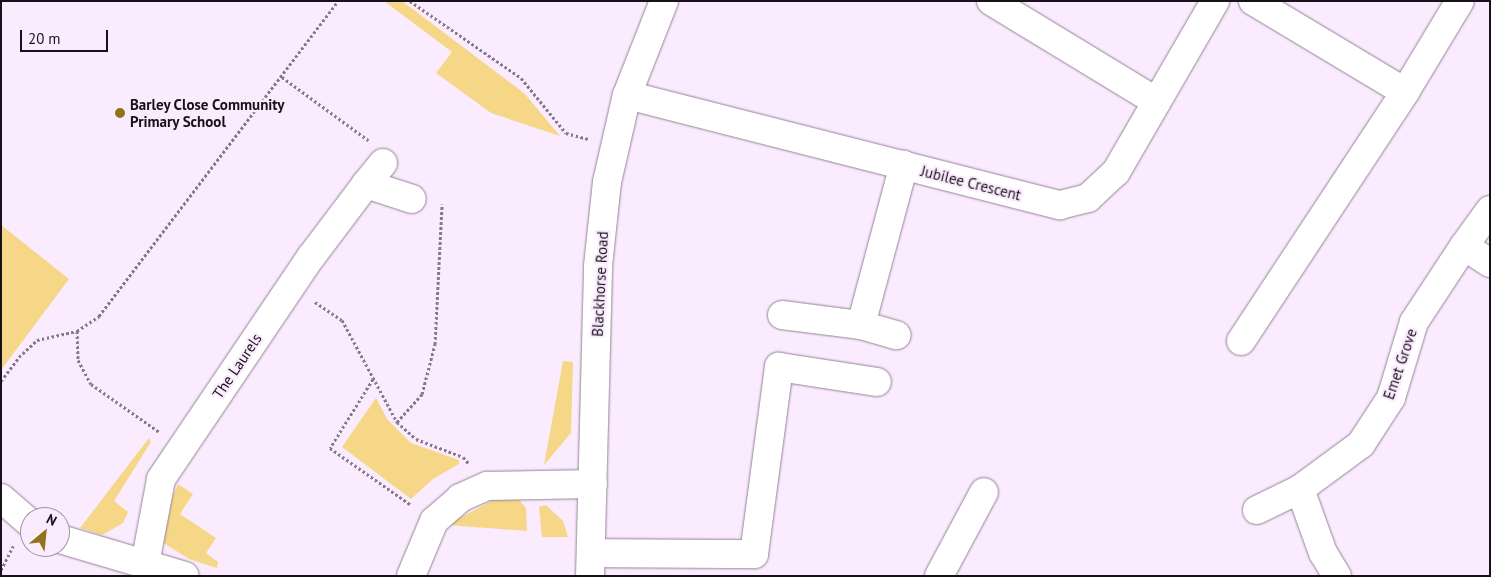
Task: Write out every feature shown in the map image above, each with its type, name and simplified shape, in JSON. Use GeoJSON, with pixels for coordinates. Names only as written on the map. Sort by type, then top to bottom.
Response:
{"type":"FeatureCollection","features":[{"type":"Feature","properties":{"kind":"street","name":"Blackhorse Road"},"geometry":{"type":"LineString","coordinates":[[591,564],[598,266],[607,182],[627,94],[664,1]]}},
{"type":"Feature","properties":{"kind":"street"},"geometry":{"type":"LineString","coordinates":[[991,1],[1157,102]]}},
{"type":"Feature","properties":{"kind":"street","name":"Jubilee Crescent"},"geometry":{"type":"LineString","coordinates":[[627,94],[1060,205],[1088,198],[1116,172],[1215,1]]}},
{"type":"Feature","properties":{"kind":"street"},"geometry":{"type":"LineString","coordinates":[[1253,1],[1405,92]]}},
{"type":"Feature","properties":{"kind":"street"},"geometry":{"type":"LineString","coordinates":[[1242,341],[1405,92],[1460,1]]}},
{"type":"Feature","properties":{"kind":"street","name":"The Laurels"},"geometry":{"type":"LineString","coordinates":[[145,564],[161,479],[291,286],[383,163]]}},
{"type":"Feature","properties":{"kind":"street"},"geometry":{"type":"LineString","coordinates":[[861,325],[904,165]]}},
{"type":"Feature","properties":{"kind":"street"},"geometry":{"type":"LineString","coordinates":[[366,184],[412,199]]}},
{"type":"Feature","properties":{"kind":"street","name":"Emet Grove"},"geometry":{"type":"LineString","coordinates":[[1257,510],[1300,489],[1361,444],[1390,398],[1414,322],[1490,210]]}},
{"type":"Feature","properties":{"kind":"street"},"geometry":{"type":"LineString","coordinates":[[1464,246],[1490,263]]}},
{"type":"Feature","properties":{"kind":"street"},"geometry":{"type":"LineString","coordinates":[[782,315],[861,325],[897,335]]}},
{"type":"Feature","properties":{"kind":"street"},"geometry":{"type":"LineString","coordinates":[[591,564],[754,554],[779,367],[877,382]]}},
{"type":"Feature","properties":{"kind":"street"},"geometry":{"type":"LineString","coordinates":[[411,576],[434,521],[460,498],[487,486],[592,484]]}},
{"type":"Feature","properties":{"kind":"street"},"geometry":{"type":"LineString","coordinates":[[1300,489],[1323,553],[1337,576]]}},
{"type":"Feature","properties":{"kind":"street"},"geometry":{"type":"LineString","coordinates":[[939,576],[984,492]]}},
{"type":"Feature","properties":{"kind":"street"},"geometry":{"type":"LineString","coordinates":[[1,498],[20,514]]}},
{"type":"Feature","properties":{"kind":"street"},"geometry":{"type":"LineString","coordinates":[[70,543],[185,576]]}},
{"type":"Feature","properties":{"kind":"path"},"geometry":{"type":"LineString","coordinates":[[1,382],[19,357],[37,340],[77,331],[99,316],[338,1]]}},
{"type":"Feature","properties":{"kind":"path"},"geometry":{"type":"LineString","coordinates":[[410,1],[520,78],[566,133],[616,145]]}},
{"type":"Feature","properties":{"kind":"path"},"geometry":{"type":"LineString","coordinates":[[282,77],[376,146],[383,163]]}},
{"type":"Feature","properties":{"kind":"path"},"geometry":{"type":"LineString","coordinates":[[397,422],[422,394],[435,344],[442,200],[412,199]]}},
{"type":"Feature","properties":{"kind":"path"},"geometry":{"type":"LineString","coordinates":[[291,286],[342,320],[397,422],[416,439],[463,457],[487,486]]}},
{"type":"Feature","properties":{"kind":"path"},"geometry":{"type":"LineString","coordinates":[[77,331],[78,360],[92,384],[181,448]]}},
{"type":"Feature","properties":{"kind":"path"},"geometry":{"type":"LineString","coordinates":[[374,378],[330,448],[434,521]]}},
{"type":"Feature","properties":{"kind":"shaded area"},"geometry":{"type":"Polygon","coordinates":[[[384,1],[402,1],[524,93],[560,136],[491,113],[436,73],[452,52],[384,1]]]}},
{"type":"Feature","properties":{"kind":"shaded area"},"geometry":{"type":"Polygon","coordinates":[[[1,225],[69,279],[1,370],[1,225]]]}},
{"type":"Feature","properties":{"kind":"shaded area"},"geometry":{"type":"Polygon","coordinates":[[[563,361],[573,362],[571,433],[544,465],[563,361]]]}},
{"type":"Feature","properties":{"kind":"shaded area"},"geometry":{"type":"Polygon","coordinates":[[[376,398],[387,419],[411,443],[459,460],[459,464],[433,479],[411,499],[342,447],[376,398]]]}},
{"type":"Feature","properties":{"kind":"shaded area"},"geometry":{"type":"Polygon","coordinates":[[[149,438],[151,442],[114,501],[128,512],[123,523],[102,535],[80,528],[149,438]]]}},
{"type":"Feature","properties":{"kind":"shaded area"},"geometry":{"type":"Polygon","coordinates":[[[178,484],[193,494],[180,514],[216,538],[206,553],[218,562],[217,568],[189,559],[162,542],[164,516],[178,484]]]}},
{"type":"Feature","properties":{"kind":"shaded area"},"geometry":{"type":"Polygon","coordinates":[[[516,496],[526,508],[527,531],[447,525],[497,498],[516,496]]]}},
{"type":"Feature","properties":{"kind":"shaded area"},"geometry":{"type":"Polygon","coordinates":[[[546,505],[563,521],[568,537],[542,537],[539,507],[546,505]]]}},
{"type":"Feature","properties":{"kind":"place","name":"Barley Close Community Primary School"},"geometry":{"type":"Point","coordinates":[120,113]}}]}
